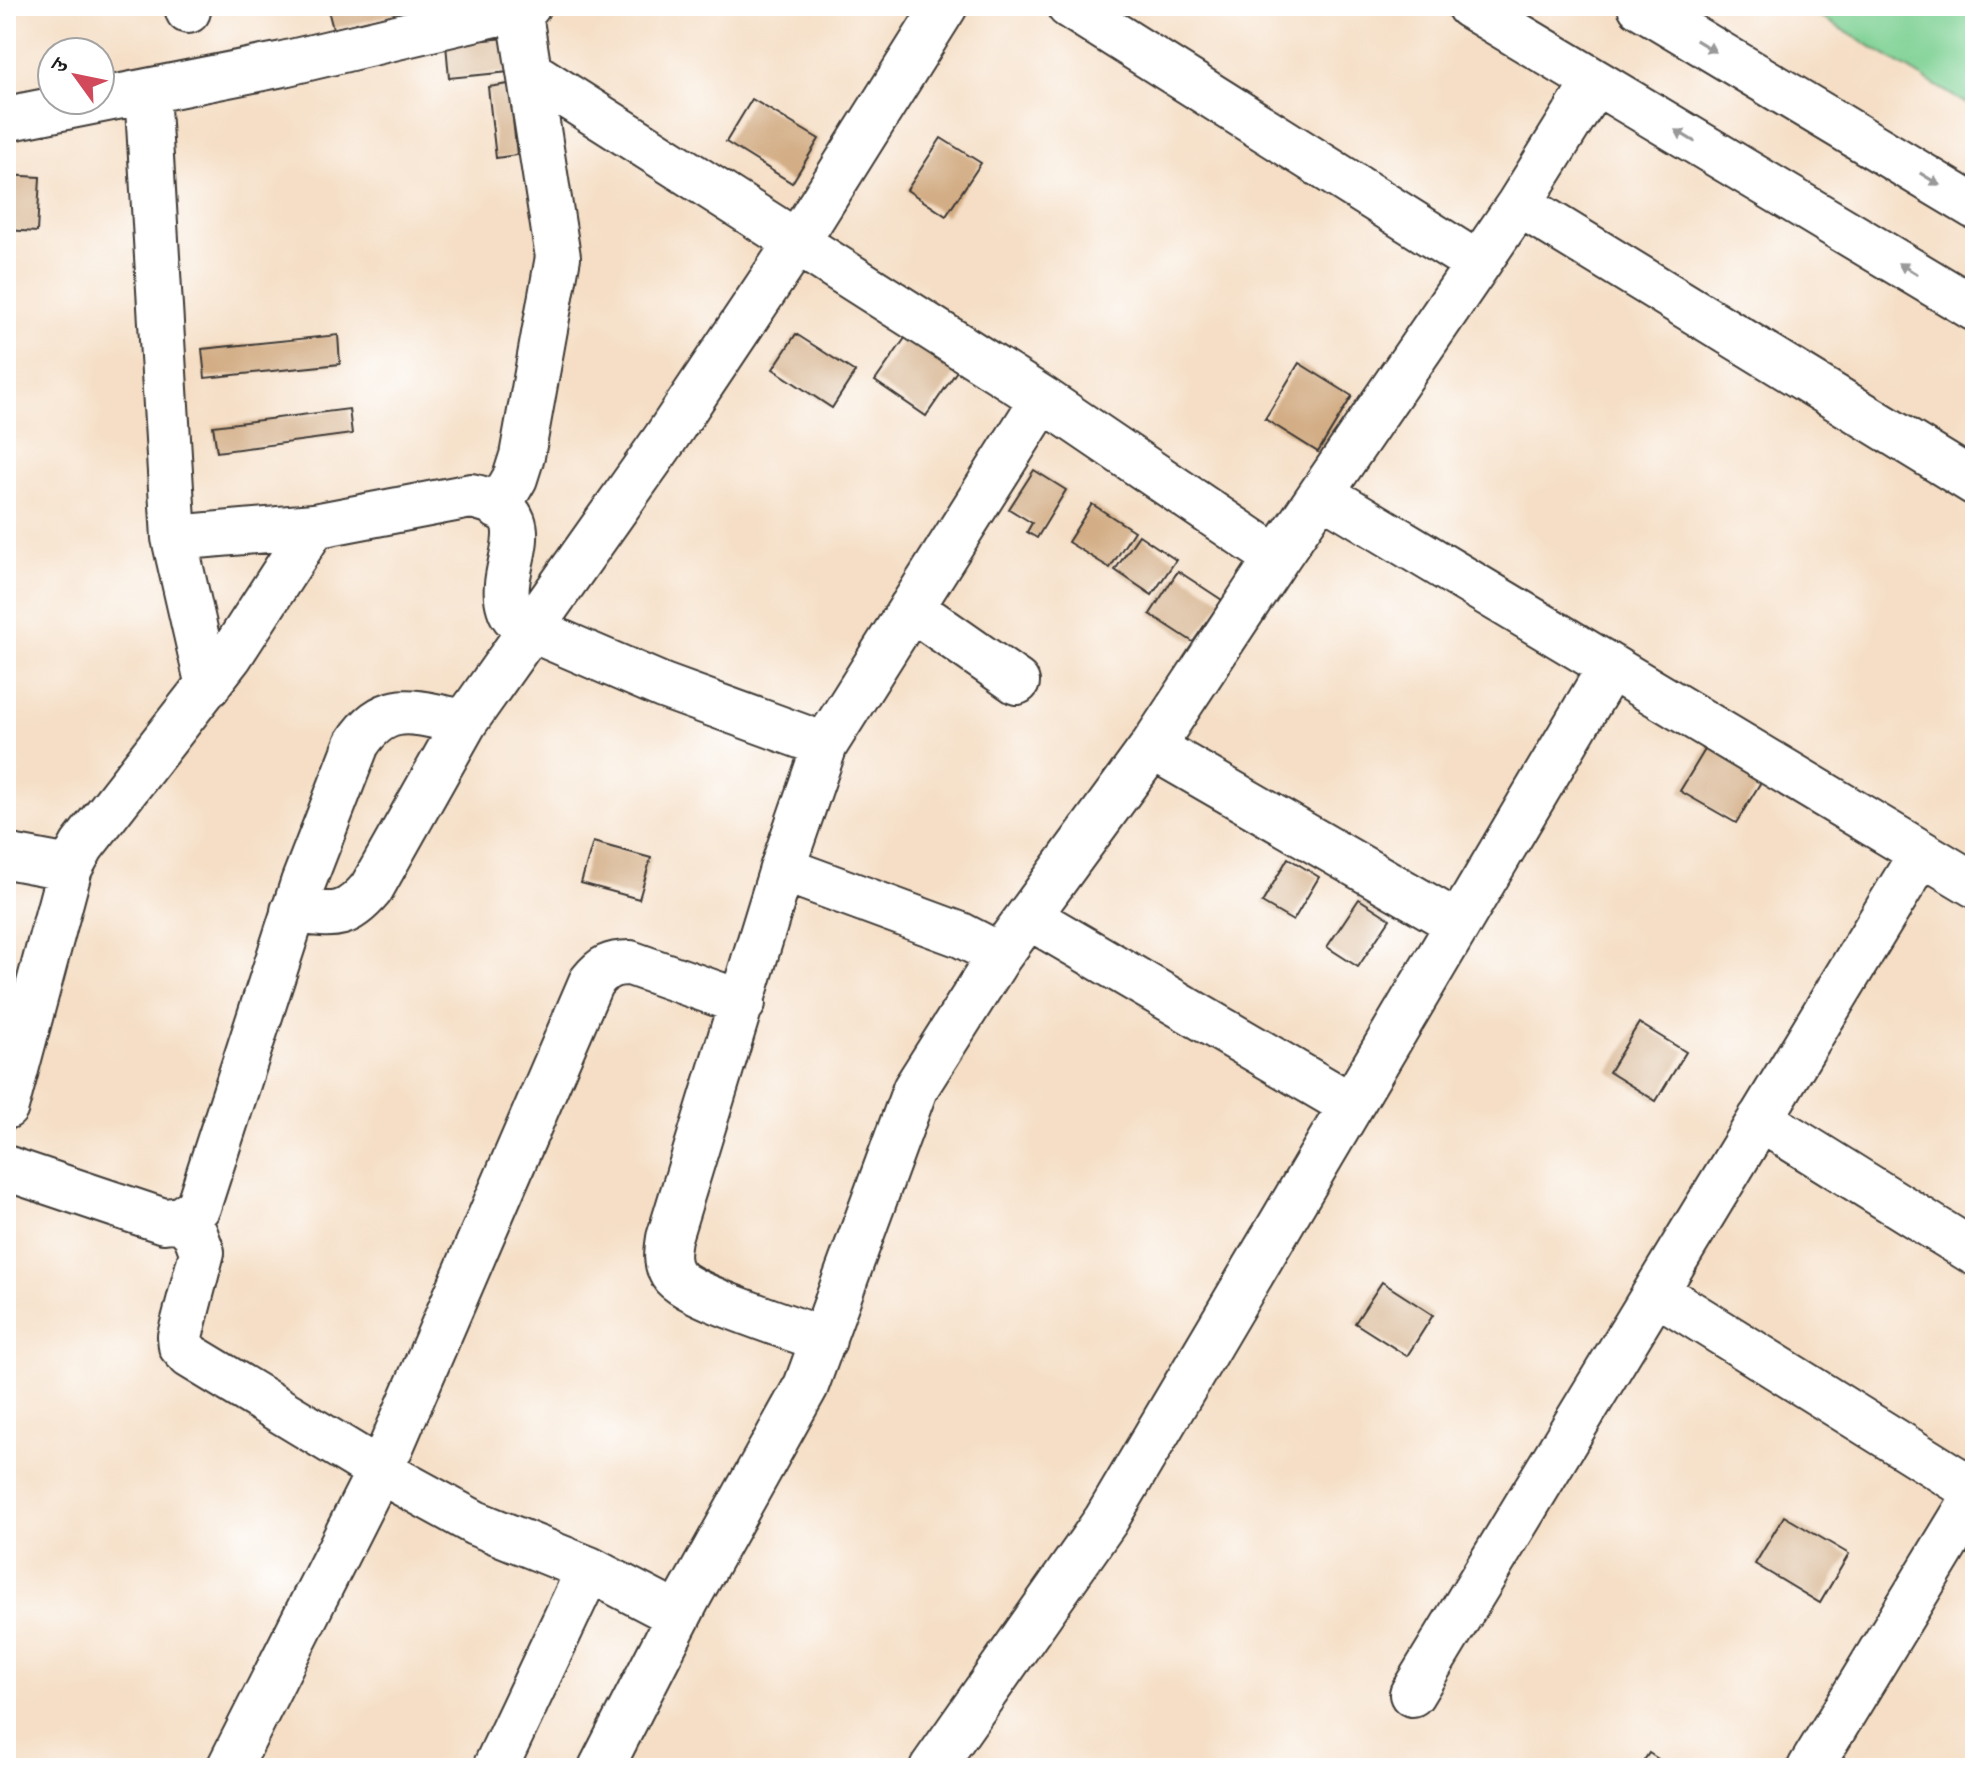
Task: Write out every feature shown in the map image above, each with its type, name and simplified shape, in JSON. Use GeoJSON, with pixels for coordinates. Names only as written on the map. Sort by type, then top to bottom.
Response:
{"type":"FeatureCollection","features":[{"type":"Feature","properties":{"kind":"street"},"geometry":{"type":"LineString","coordinates":[[293,911],[338,916],[355,908],[371,889],[465,722],[797,242],[945,6]]}},
{"type":"Feature","properties":{"kind":"street"},"geometry":{"type":"LineString","coordinates":[[1069,6],[1478,264]]}},
{"type":"Feature","properties":{"kind":"street"},"geometry":{"type":"LineString","coordinates":[[1469,6],[1975,309]]}},
{"type":"Feature","properties":{"kind":"street"},"geometry":{"type":"LineString","coordinates":[[1640,6],[1975,207]]}},
{"type":"Feature","properties":{"kind":"street"},"geometry":{"type":"LineString","coordinates":[[6,119],[283,64],[435,17],[524,7],[558,257],[522,456],[515,478],[498,507]]}},
{"type":"Feature","properties":{"kind":"street"},"geometry":{"type":"LineString","coordinates":[[531,73],[1043,399],[1277,558]]}},
{"type":"Feature","properties":{"kind":"street"},"geometry":{"type":"LineString","coordinates":[[601,1768],[679,1616],[806,1386],[915,1089],[1000,955],[1152,747],[1519,204],[1595,82]]}},
{"type":"Feature","properties":{"kind":"street"},"geometry":{"type":"LineString","coordinates":[[147,91],[174,538],[208,686]]}},
{"type":"Feature","properties":{"kind":"street"},"geometry":{"type":"LineString","coordinates":[[1519,204],[1975,483]]}},
{"type":"Feature","properties":{"kind":"street"},"geometry":{"type":"LineString","coordinates":[[824,1340],[692,1291],[673,1277],[666,1261],[669,1238],[782,869],[825,745],[1043,399]]}},
{"type":"Feature","properties":{"kind":"street"},"geometry":{"type":"LineString","coordinates":[[1322,494],[1609,669],[1975,885]]}},
{"type":"Feature","properties":{"kind":"street"},"geometry":{"type":"LineString","coordinates":[[174,538],[314,526],[471,496],[498,507],[514,523],[516,536],[508,606],[514,618],[530,629],[663,686],[825,745]]}},
{"type":"Feature","properties":{"kind":"street"},"geometry":{"type":"LineString","coordinates":[[6,1107],[70,868],[82,846],[208,686],[314,526]]}},
{"type":"Feature","properties":{"kind":"street"},"geometry":{"type":"LineString","coordinates":[[911,608],[1017,682]]}},
{"type":"Feature","properties":{"kind":"street"},"geometry":{"type":"LineString","coordinates":[[932,1768],[1106,1520],[1349,1104],[1609,669]]}},
{"type":"Feature","properties":{"kind":"street"},"geometry":{"type":"LineString","coordinates":[[6,1168],[164,1221],[181,1219],[198,1207],[293,911],[357,744],[369,726],[382,715],[406,712],[465,722]]}},
{"type":"Feature","properties":{"kind":"street"},"geometry":{"type":"LineString","coordinates":[[1152,747],[1457,923]]}},
{"type":"Feature","properties":{"kind":"street"},"geometry":{"type":"LineString","coordinates":[[1412,1694],[1921,854]]}},
{"type":"Feature","properties":{"kind":"street"},"geometry":{"type":"LineString","coordinates":[[6,856],[70,868]]}},
{"type":"Feature","properties":{"kind":"street"},"geometry":{"type":"LineString","coordinates":[[782,869],[961,935],[1000,955]]}},
{"type":"Feature","properties":{"kind":"street"},"geometry":{"type":"LineString","coordinates":[[1029,917],[1349,1104]]}},
{"type":"Feature","properties":{"kind":"street"},"geometry":{"type":"LineString","coordinates":[[229,1768],[380,1471],[591,982],[602,968],[615,963],[630,963],[743,1003]]}},
{"type":"Feature","properties":{"kind":"street"},"geometry":{"type":"LineString","coordinates":[[1760,1119],[1975,1253]]}},
{"type":"Feature","properties":{"kind":"street"},"geometry":{"type":"LineString","coordinates":[[181,1219],[195,1233],[202,1252],[181,1346],[190,1356],[380,1471],[496,1534],[589,1569],[679,1616]]}},
{"type":"Feature","properties":{"kind":"street"},"geometry":{"type":"LineString","coordinates":[[1656,1292],[1975,1494],[1810,1768]]}},
{"type":"Feature","properties":{"kind":"street"},"geometry":{"type":"LineString","coordinates":[[495,1768],[589,1569]]}},
{"type":"Feature","properties":{"kind":"green space"},"geometry":{"type":"Polygon","coordinates":[[[1803,6],[1975,6],[1975,109],[1803,6]]]}},
{"type":"Feature","properties":{"kind":"building"},"geometry":{"type":"Polygon","coordinates":[[[327,6],[408,6],[409,11],[333,29],[327,6]]]}},
{"type":"Feature","properties":{"kind":"building"},"geometry":{"type":"Polygon","coordinates":[[[506,38],[509,72],[449,78],[446,44],[506,38]]]}},
{"type":"Feature","properties":{"kind":"building"},"geometry":{"type":"Polygon","coordinates":[[[509,84],[517,155],[496,158],[488,87],[509,84]]]}},
{"type":"Feature","properties":{"kind":"building"},"geometry":{"type":"Polygon","coordinates":[[[752,99],[819,139],[792,183],[726,142],[752,99]]]}},
{"type":"Feature","properties":{"kind":"building"},"geometry":{"type":"Polygon","coordinates":[[[941,138],[981,163],[946,216],[907,190],[941,138]]]}},
{"type":"Feature","properties":{"kind":"building"},"geometry":{"type":"Polygon","coordinates":[[[6,175],[40,177],[37,232],[6,230],[6,175]]]}},
{"type":"Feature","properties":{"kind":"building"},"geometry":{"type":"Polygon","coordinates":[[[910,331],[961,365],[926,416],[875,381],[910,331]]]}},
{"type":"Feature","properties":{"kind":"building"},"geometry":{"type":"Polygon","coordinates":[[[796,334],[855,372],[832,408],[773,369],[796,334]]]}},
{"type":"Feature","properties":{"kind":"building"},"geometry":{"type":"Polygon","coordinates":[[[338,335],[340,364],[205,378],[202,349],[338,335]]]}},
{"type":"Feature","properties":{"kind":"building"},"geometry":{"type":"Polygon","coordinates":[[[1299,363],[1352,396],[1318,452],[1265,419],[1299,363]]]}},
{"type":"Feature","properties":{"kind":"building"},"geometry":{"type":"Polygon","coordinates":[[[349,409],[352,434],[217,452],[213,426],[349,409]]]}},
{"type":"Feature","properties":{"kind":"building"},"geometry":{"type":"Polygon","coordinates":[[[1034,470],[1066,490],[1037,538],[1027,532],[1032,523],[1009,509],[1034,470]]]}},
{"type":"Feature","properties":{"kind":"building"},"geometry":{"type":"Polygon","coordinates":[[[1092,504],[1134,531],[1110,568],[1068,542],[1092,504]]]}},
{"type":"Feature","properties":{"kind":"building"},"geometry":{"type":"Polygon","coordinates":[[[1139,535],[1176,560],[1152,595],[1115,570],[1139,535]]]}},
{"type":"Feature","properties":{"kind":"building"},"geometry":{"type":"Polygon","coordinates":[[[1178,571],[1222,600],[1193,642],[1150,614],[1178,571]]]}},
{"type":"Feature","properties":{"kind":"building"},"geometry":{"type":"Polygon","coordinates":[[[1709,743],[1764,777],[1736,823],[1680,791],[1709,743]]]}},
{"type":"Feature","properties":{"kind":"building"},"geometry":{"type":"Polygon","coordinates":[[[593,842],[651,858],[639,899],[581,883],[593,842]]]}},
{"type":"Feature","properties":{"kind":"building"},"geometry":{"type":"Polygon","coordinates":[[[1288,858],[1319,877],[1293,921],[1262,903],[1288,858]]]}},
{"type":"Feature","properties":{"kind":"building"},"geometry":{"type":"Polygon","coordinates":[[[1359,899],[1390,919],[1358,967],[1327,947],[1359,899]]]}},
{"type":"Feature","properties":{"kind":"building"},"geometry":{"type":"Polygon","coordinates":[[[1639,1023],[1686,1052],[1656,1101],[1609,1072],[1639,1023]]]}},
{"type":"Feature","properties":{"kind":"building"},"geometry":{"type":"Polygon","coordinates":[[[1382,1282],[1433,1315],[1407,1356],[1355,1323],[1382,1282]]]}},
{"type":"Feature","properties":{"kind":"building"},"geometry":{"type":"Polygon","coordinates":[[[1784,1516],[1849,1554],[1820,1603],[1755,1564],[1784,1516]]]}},
{"type":"Feature","properties":{"kind":"building"},"geometry":{"type":"Polygon","coordinates":[[[1649,1753],[1672,1768],[1639,1768],[1649,1753]]]}}]}
